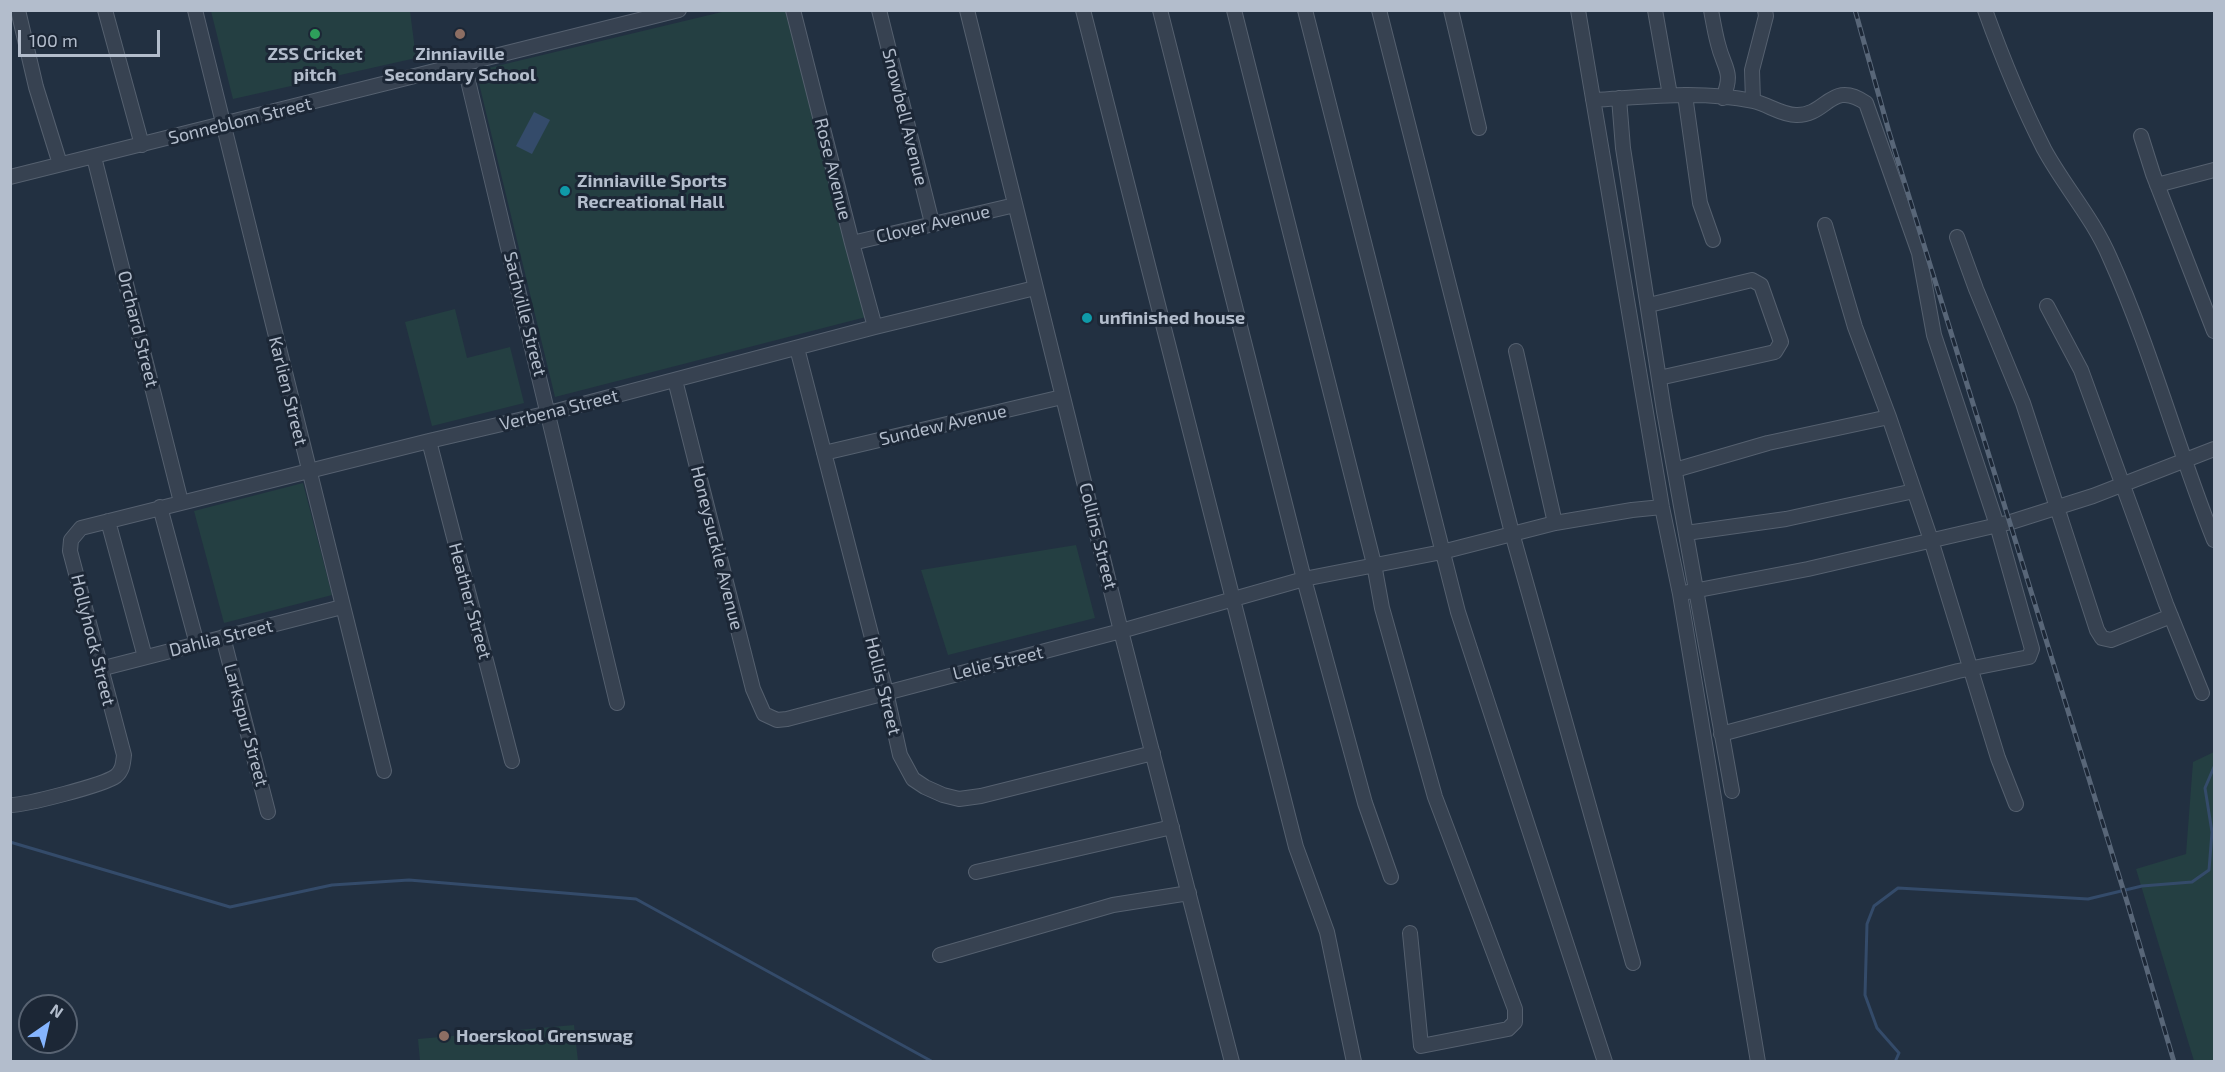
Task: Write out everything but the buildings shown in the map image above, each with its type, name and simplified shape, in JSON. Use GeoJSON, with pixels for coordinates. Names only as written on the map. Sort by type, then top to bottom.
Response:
{"type":"FeatureCollection","features":[{"type":"Feature","properties":{"kind":"street"},"geometry":{"type":"LineString","coordinates":[[18,10],[36,87],[60,164]]}},
{"type":"Feature","properties":{"kind":"street"},"geometry":{"type":"LineString","coordinates":[[105,10],[142,145]]}},
{"type":"Feature","properties":{"kind":"street","name":"Karlien Street"},"geometry":{"type":"LineString","coordinates":[[195,10],[384,771]]}},
{"type":"Feature","properties":{"kind":"street","name":"Sonneblom Street"},"geometry":{"type":"LineString","coordinates":[[10,177],[679,10]]}},
{"type":"Feature","properties":{"kind":"street","name":"Rose Avenue"},"geometry":{"type":"LineString","coordinates":[[794,10],[875,327]]}},
{"type":"Feature","properties":{"kind":"street","name":"Snowbell Avenue"},"geometry":{"type":"LineString","coordinates":[[879,10],[932,223]]}},
{"type":"Feature","properties":{"kind":"street","name":"Collins Street"},"geometry":{"type":"LineString","coordinates":[[967,10],[1062,397],[1232,1062]]}},
{"type":"Feature","properties":{"kind":"street"},"geometry":{"type":"LineString","coordinates":[[1083,10],[1296,847],[1327,932],[1354,1062]]}},
{"type":"Feature","properties":{"kind":"street"},"geometry":{"type":"LineString","coordinates":[[1160,10],[1304,579],[1365,803],[1391,878]]}},
{"type":"Feature","properties":{"kind":"street"},"geometry":{"type":"LineString","coordinates":[[1234,10],[1374,564],[1382,608],[1436,797],[1515,1009],[1515,1022],[1508,1029],[1421,1046],[1410,933]]}},
{"type":"Feature","properties":{"kind":"street"},"geometry":{"type":"LineString","coordinates":[[1305,10],[1458,612],[1605,1062]]}},
{"type":"Feature","properties":{"kind":"street"},"geometry":{"type":"LineString","coordinates":[[1379,10],[1512,533],[1633,963]]}},
{"type":"Feature","properties":{"kind":"street"},"geometry":{"type":"LineString","coordinates":[[1451,10],[1479,128]]}},
{"type":"Feature","properties":{"kind":"street"},"geometry":{"type":"LineString","coordinates":[[1578,10],[1662,507],[1680,594],[1758,1062]]}},
{"type":"Feature","properties":{"kind":"street"},"geometry":{"type":"LineString","coordinates":[[1655,10],[1670,95]]}},
{"type":"Feature","properties":{"kind":"street"},"geometry":{"type":"LineString","coordinates":[[1711,10],[1718,46],[1728,70],[1728,84],[1723,98]]}},
{"type":"Feature","properties":{"kind":"street"},"geometry":{"type":"LineString","coordinates":[[1753,101],[1752,70],[1766,16],[1765,10]]}},
{"type":"Feature","properties":{"kind":"street"},"geometry":{"type":"LineString","coordinates":[[1985,10],[2004,62],[2044,148],[2095,228],[2110,257],[2154,371],[2214,540]]}},
{"type":"Feature","properties":{"kind":"street","name":"Sachville Street"},"geometry":{"type":"LineString","coordinates":[[464,64],[549,413],[616,703]]}},
{"type":"Feature","properties":{"kind":"street"},"geometry":{"type":"LineString","coordinates":[[1593,100],[1670,95],[1723,98],[1753,101],[1794,116],[1808,114],[1841,94],[1855,95],[1866,103],[1919,253],[1934,335],[1997,525],[2032,649],[2029,657],[1867,694],[1721,734]]}},
{"type":"Feature","properties":{"kind":"street"},"geometry":{"type":"LineString","coordinates":[[1685,95],[1700,203],[1713,240]]}},
{"type":"Feature","properties":{"kind":"street"},"geometry":{"type":"LineString","coordinates":[[1619,98],[1623,148],[1659,378],[1732,791]]}},
{"type":"Feature","properties":{"kind":"street"},"geometry":{"type":"LineString","coordinates":[[2141,136],[2157,185],[2214,331]]}},
{"type":"Feature","properties":{"kind":"street","name":"Orchard Street"},"geometry":{"type":"LineString","coordinates":[[94,157],[182,502]]}},
{"type":"Feature","properties":{"kind":"street"},"geometry":{"type":"LineString","coordinates":[[2157,185],[2214,170]]}},
{"type":"Feature","properties":{"kind":"street","name":"Clover Avenue"},"geometry":{"type":"LineString","coordinates":[[852,243],[1015,205]]}},
{"type":"Feature","properties":{"kind":"street"},"geometry":{"type":"LineString","coordinates":[[1825,225],[1855,327],[1931,540],[1998,758],[2016,804]]}},
{"type":"Feature","properties":{"kind":"street"},"geometry":{"type":"LineString","coordinates":[[1958,237],[1976,289],[2023,403],[2055,508],[2097,630],[2102,638],[2111,640],[2171,616]]}},
{"type":"Feature","properties":{"kind":"street"},"geometry":{"type":"LineString","coordinates":[[1649,305],[1752,280],[1761,285],[1781,342],[1775,352],[1659,378]]}},
{"type":"Feature","properties":{"kind":"street","name":"Verbena Street"},"geometry":{"type":"LineString","coordinates":[[81,528],[549,413],[875,327],[1035,288]]}},
{"type":"Feature","properties":{"kind":"street"},"geometry":{"type":"LineString","coordinates":[[2047,306],[2081,370],[2171,616],[2202,693]]}},
{"type":"Feature","properties":{"kind":"street","name":"Hollis Street"},"geometry":{"type":"LineString","coordinates":[[797,348],[886,692],[900,755],[913,779],[943,795],[959,799],[981,796],[1153,753]]}},
{"type":"Feature","properties":{"kind":"street"},"geometry":{"type":"LineString","coordinates":[[1516,351],[1555,523]]}},
{"type":"Feature","properties":{"kind":"street","name":"Honeysuckle Avenue"},"geometry":{"type":"LineString","coordinates":[[675,380],[753,689],[764,714]]}},
{"type":"Feature","properties":{"kind":"street","name":"Sundew Avenue"},"geometry":{"type":"LineString","coordinates":[[824,453],[1062,397]]}},
{"type":"Feature","properties":{"kind":"street"},"geometry":{"type":"LineString","coordinates":[[1675,470],[1768,442],[1889,417]]}},
{"type":"Feature","properties":{"kind":"street","name":"Heather Street"},"geometry":{"type":"LineString","coordinates":[[429,441],[512,761]]}},
{"type":"Feature","properties":{"kind":"street"},"geometry":{"type":"LineString","coordinates":[[1680,594],[1808,569],[1997,525],[2122,485],[2214,449]]}},
{"type":"Feature","properties":{"kind":"street"},"geometry":{"type":"LineString","coordinates":[[1686,533],[1786,519],[1914,491]]}},
{"type":"Feature","properties":{"kind":"street"},"geometry":{"type":"LineString","coordinates":[[160,507],[197,644]]}},
{"type":"Feature","properties":{"kind":"street","name":"Lelie Street"},"geometry":{"type":"LineString","coordinates":[[764,714],[771,718],[787,719],[1121,631],[1304,579],[1442,552],[1555,523],[1662,507]]}},
{"type":"Feature","properties":{"kind":"street"},"geometry":{"type":"LineString","coordinates":[[108,520],[145,657]]}},
{"type":"Feature","properties":{"kind":"street","name":"Hollyhock Street"},"geometry":{"type":"LineString","coordinates":[[10,804],[28,802],[112,778],[121,770],[124,755],[70,551],[71,540],[81,528]]}},
{"type":"Feature","properties":{"kind":"street","name":"Dahlia Street"},"geometry":{"type":"LineString","coordinates":[[100,669],[342,607]]}},
{"type":"Feature","properties":{"kind":"street","name":"Larkspur Street"},"geometry":{"type":"LineString","coordinates":[[223,637],[268,812]]}},
{"type":"Feature","properties":{"kind":"street"},"geometry":{"type":"LineString","coordinates":[[976,872],[1172,827]]}},
{"type":"Feature","properties":{"kind":"street"},"geometry":{"type":"LineString","coordinates":[[940,955],[1113,905],[1189,893]]}},
{"type":"Feature","properties":{"kind":"green space","name":"ZSS Cricket pitch"},"geometry":{"type":"Polygon","coordinates":[[[211,11],[410,11],[416,58],[233,99],[211,11]]]}},
{"type":"Feature","properties":{"kind":"green space"},"geometry":{"type":"Polygon","coordinates":[[[726,11],[787,11],[866,317],[555,397],[476,71],[726,11]]]}},
{"type":"Feature","properties":{"kind":"green space"},"geometry":{"type":"Polygon","coordinates":[[[455,309],[467,358],[510,347],[524,403],[432,426],[405,322],[455,309]]]}},
{"type":"Feature","properties":{"kind":"green space"},"geometry":{"type":"Polygon","coordinates":[[[303,483],[332,595],[224,623],[194,511],[303,483]]]}},
{"type":"Feature","properties":{"kind":"green space"},"geometry":{"type":"Polygon","coordinates":[[[1076,545],[1095,618],[948,655],[921,570],[1076,545]]]}},
{"type":"Feature","properties":{"kind":"green space"},"geometry":{"type":"Polygon","coordinates":[[[2214,752],[2214,1061],[2194,1061],[2136,869],[2186,854],[2193,762],[2214,752]]]}},
{"type":"Feature","properties":{"kind":"green space"},"geometry":{"type":"Polygon","coordinates":[[[574,1025],[578,1061],[420,1061],[418,1039],[574,1025]]]}},
{"type":"Feature","properties":{"kind":"water"},"geometry":{"type":"Polygon","coordinates":[[[534,112],[550,120],[532,154],[516,146],[534,112]]]}},
{"type":"Feature","properties":{"kind":"waterway"},"geometry":{"type":"LineString","coordinates":[[1895,1062],[1899,1053],[1877,1028],[1865,995],[1867,924],[1874,906],[1898,888],[2088,899],[2142,886],[2192,882],[2209,870],[2212,832],[2205,788],[2214,767]]}},
{"type":"Feature","properties":{"kind":"waterway"},"geometry":{"type":"LineString","coordinates":[[10,842],[230,907],[332,885],[409,880],[636,899],[933,1062]]}},
{"type":"Feature","properties":{"kind":"railway"},"geometry":{"type":"LineString","coordinates":[[1855,10],[1889,132],[2128,905],[2174,1062]]}},
{"type":"Feature","properties":{"kind":"place","name":"ZSS Cricket pitch"},"geometry":{"type":"Point","coordinates":[315,34]}},
{"type":"Feature","properties":{"kind":"place","name":"Zinniaville Secondary School"},"geometry":{"type":"Point","coordinates":[460,34]}},
{"type":"Feature","properties":{"kind":"place","name":"Zinniaville Sports Recreational Hall"},"geometry":{"type":"Point","coordinates":[565,191]}},
{"type":"Feature","properties":{"kind":"place","name":"unfinished house"},"geometry":{"type":"Point","coordinates":[1087,318]}},
{"type":"Feature","properties":{"kind":"place","name":"Hoerskool Grenswag"},"geometry":{"type":"Point","coordinates":[444,1036]}}]}
